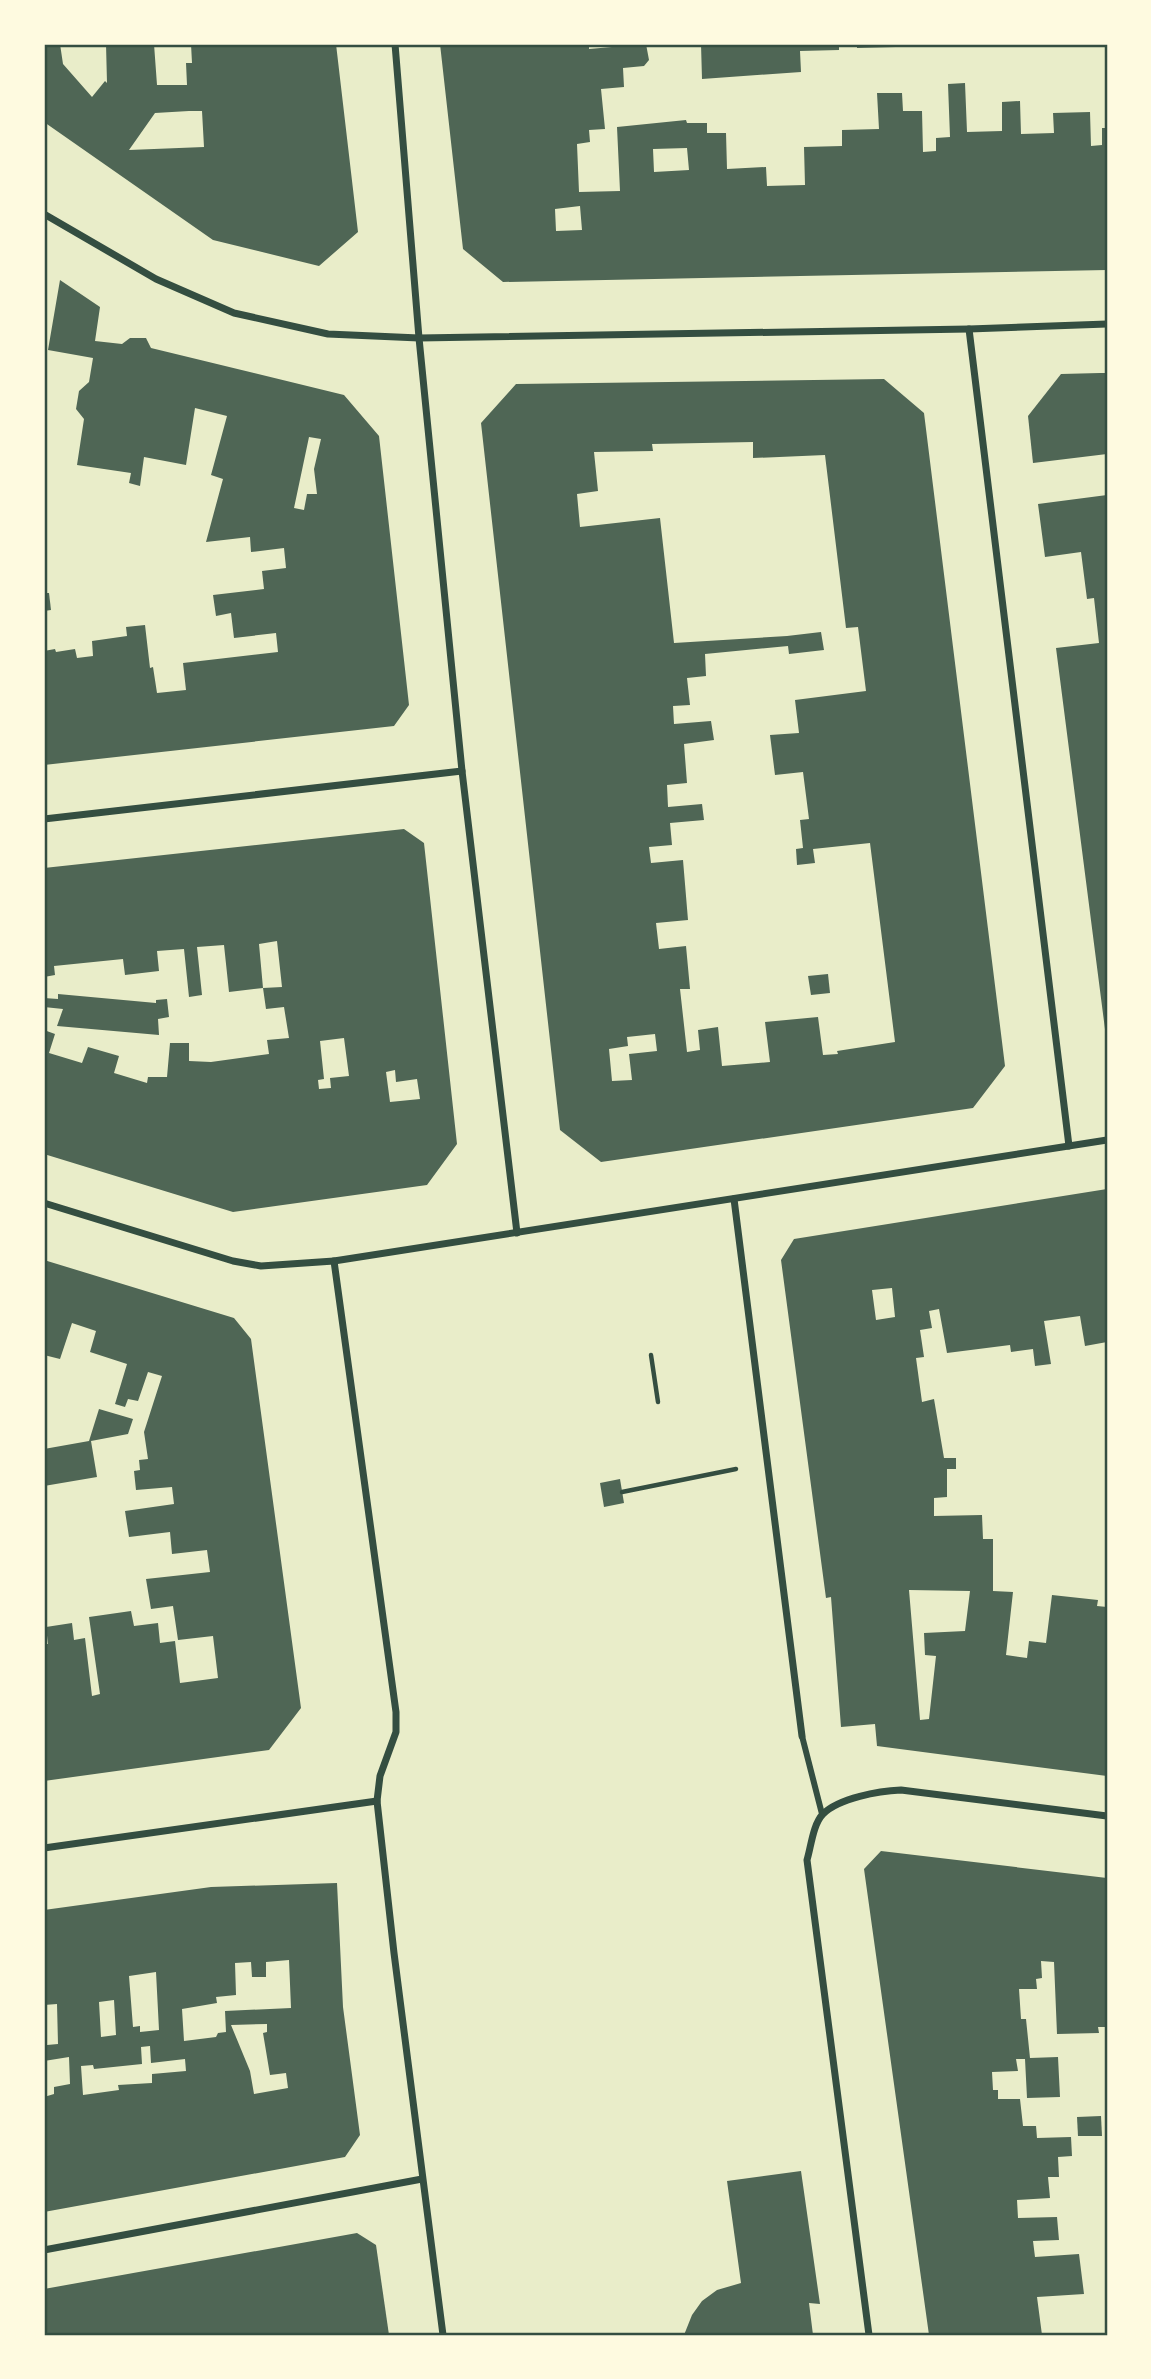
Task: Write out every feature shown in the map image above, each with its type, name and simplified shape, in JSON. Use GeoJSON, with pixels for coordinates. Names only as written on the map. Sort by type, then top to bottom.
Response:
{"type":"FeatureCollection","features":[{"type":"Feature","properties":{"kind":"street"},"geometry":{"type":"LineString","coordinates":[[395,44],[419,338],[462,771],[517,1233]]}},
{"type":"Feature","properties":{"kind":"street"},"geometry":{"type":"LineString","coordinates":[[44,214],[156,279],[234,313],[328,334],[419,338],[969,329],[1107,324]]}},
{"type":"Feature","properties":{"kind":"street"},"geometry":{"type":"LineString","coordinates":[[969,329],[1069,1146]]}},
{"type":"Feature","properties":{"kind":"street"},"geometry":{"type":"LineString","coordinates":[[44,819],[462,771]]}},
{"type":"Feature","properties":{"kind":"street"},"geometry":{"type":"LineString","coordinates":[[44,1203],[233,1261],[261,1266],[334,1261],[1107,1140]]}},
{"type":"Feature","properties":{"kind":"street"},"geometry":{"type":"LineString","coordinates":[[734,1199],[802,1736],[822,1814],[807,1860],[869,2335]]}},
{"type":"Feature","properties":{"kind":"street"},"geometry":{"type":"LineString","coordinates":[[334,1261],[396,1712],[396,1732],[380,1776],[377,1801],[443,2335]]}},
{"type":"Feature","properties":{"kind":"street"},"geometry":{"type":"LineString","coordinates":[[822,1814],[848,1800],[879,1791],[901,1790],[1107,1816]]}},
{"type":"Feature","properties":{"kind":"street"},"geometry":{"type":"LineString","coordinates":[[44,1848],[377,1801]]}},
{"type":"Feature","properties":{"kind":"street"},"geometry":{"type":"LineString","coordinates":[[44,2250],[422,2179]]}},
{"type":"Feature","properties":{"kind":"path"},"geometry":{"type":"LineString","coordinates":[[651,1355],[657,1402]]}},
{"type":"Feature","properties":{"kind":"path"},"geometry":{"type":"LineString","coordinates":[[622,1492],[768,1463]]}},
{"type":"Feature","properties":{"kind":"building"},"geometry":{"type":"Polygon","coordinates":[[[44,44],[60,44],[63,64],[92,97],[105,81],[107,83],[106,44],[154,44],[157,85],[187,85],[186,63],[192,63],[191,44],[336,44],[358,232],[319,266],[213,240],[44,122],[44,44]],[[202,111],[155,113],[129,150],[204,147],[202,111]]]}},
{"type":"Feature","properties":{"kind":"building"},"geometry":{"type":"Polygon","coordinates":[[[440,44],[589,44],[589,49],[646,44],[649,60],[644,66],[623,68],[624,87],[601,89],[605,129],[589,130],[590,142],[577,144],[579,192],[620,191],[617,127],[686,120],[687,123],[707,123],[707,133],[726,133],[727,169],[766,167],[767,186],[805,185],[804,147],[842,146],[842,130],[879,129],[877,93],[902,93],[903,111],[922,111],[923,152],[936,151],[936,138],[950,137],[948,84],[965,83],[967,132],[1002,131],[1002,102],[1020,101],[1021,134],[1054,133],[1053,113],[1090,112],[1091,146],[1102,145],[1102,128],[1107,128],[1107,270],[503,282],[463,249],[440,44]],[[687,148],[653,149],[654,172],[689,170],[687,148]],[[580,206],[555,209],[556,231],[582,230],[580,206]]]}},
{"type":"Feature","properties":{"kind":"building"},"geometry":{"type":"Polygon","coordinates":[[[701,44],[839,44],[839,50],[800,51],[801,72],[702,79],[701,44]]]}},
{"type":"Feature","properties":{"kind":"building"},"geometry":{"type":"Polygon","coordinates":[[[857,44],[895,44],[896,47],[857,48],[857,44]]]}},
{"type":"Feature","properties":{"kind":"building"},"geometry":{"type":"Polygon","coordinates":[[[60,280],[100,307],[95,341],[122,344],[130,338],[146,338],[151,348],[344,395],[379,436],[409,705],[394,726],[44,765],[44,651],[75,649],[77,658],[93,656],[92,641],[127,636],[126,627],[145,625],[150,668],[153,667],[157,693],[186,690],[183,663],[278,652],[276,633],[234,638],[231,613],[216,616],[213,595],[264,589],[262,571],[286,568],[284,548],[251,552],[250,537],[206,542],[223,479],[211,475],[227,416],[195,408],[186,465],[144,457],[140,486],[129,483],[131,473],[77,465],[84,419],[76,409],[79,391],[89,382],[93,358],[48,350],[60,280]],[[309,437],[294,508],[304,510],[307,494],[317,494],[314,469],[321,439],[309,437]]]}},
{"type":"Feature","properties":{"kind":"building"},"geometry":{"type":"Polygon","coordinates":[[[1107,373],[1107,454],[1033,463],[1028,416],[1061,374],[1107,373]]]}},
{"type":"Feature","properties":{"kind":"building"},"geometry":{"type":"Polygon","coordinates":[[[884,379],[924,413],[1005,1066],[973,1108],[601,1162],[560,1130],[481,423],[516,384],[884,379]],[[753,442],[652,444],[653,451],[594,452],[598,491],[577,494],[580,527],[660,518],[674,643],[821,632],[824,650],[789,654],[788,646],[705,654],[706,676],[687,678],[690,705],[673,706],[674,724],[711,721],[714,740],[684,744],[687,783],[667,785],[668,807],[702,804],[704,820],[670,823],[672,845],[649,847],[651,863],[683,860],[688,920],[656,923],[659,949],[686,946],[690,989],[680,989],[687,1052],[700,1050],[698,1030],[718,1027],[722,1066],[770,1062],[765,1022],[818,1017],[823,1055],[895,1042],[870,843],[813,849],[815,863],[797,865],[796,849],[803,848],[800,820],[809,819],[803,772],[775,775],[770,735],[799,733],[795,700],[866,691],[858,627],[846,628],[825,455],[753,458],[753,442]],[[655,1034],[627,1037],[628,1046],[609,1049],[612,1081],[632,1080],[629,1054],[657,1051],[655,1034]]]}},
{"type":"Feature","properties":{"kind":"building"},"geometry":{"type":"Polygon","coordinates":[[[1107,495],[1106,1037],[1056,648],[1099,643],[1094,598],[1087,599],[1081,552],[1045,557],[1038,504],[1107,495]]]}},
{"type":"Feature","properties":{"kind":"building"},"geometry":{"type":"Polygon","coordinates":[[[44,593],[49,593],[51,610],[44,611],[44,593]]]}},
{"type":"Feature","properties":{"kind":"building"},"geometry":{"type":"Polygon","coordinates":[[[404,829],[424,843],[457,1144],[427,1185],[233,1212],[44,1154],[44,1030],[55,1034],[49,1053],[82,1063],[88,1047],[119,1056],[114,1073],[147,1083],[148,1077],[167,1077],[170,1043],[189,1043],[189,1061],[211,1062],[269,1054],[267,1040],[289,1038],[284,1007],[266,1009],[263,988],[229,992],[224,945],[197,947],[202,995],[189,997],[184,949],[157,951],[159,971],[125,975],[123,959],[54,966],[55,975],[44,977],[44,868],[404,829]],[[277,941],[259,944],[263,988],[282,987],[277,941]],[[344,1038],[320,1041],[324,1079],[318,1080],[319,1089],[331,1088],[330,1078],[349,1076],[344,1038]],[[395,1070],[386,1072],[390,1102],[420,1099],[417,1079],[396,1082],[395,1070]]]}},
{"type":"Feature","properties":{"kind":"building"},"geometry":{"type":"Polygon","coordinates":[[[828,974],[830,993],[811,995],[808,976],[828,974]]]}},
{"type":"Feature","properties":{"kind":"building"},"geometry":{"type":"Polygon","coordinates":[[[58,994],[156,1003],[156,1000],[167,999],[169,1017],[158,1019],[159,1035],[57,1026],[63,1009],[44,1007],[44,998],[58,999],[58,994]]]}},
{"type":"Feature","properties":{"kind":"building"},"geometry":{"type":"Polygon","coordinates":[[[1107,1189],[1107,1342],[1085,1346],[1080,1316],[1044,1321],[1051,1364],[1035,1366],[1033,1349],[1011,1352],[1010,1345],[947,1353],[939,1309],[929,1311],[932,1328],[920,1330],[924,1357],[916,1358],[922,1402],[934,1399],[944,1458],[956,1458],[956,1469],[947,1469],[947,1497],[934,1498],[934,1516],[982,1515],[983,1539],[993,1539],[993,1591],[1013,1592],[1006,1655],[1027,1658],[1029,1641],[1046,1643],[1052,1595],[1098,1600],[1097,1606],[1107,1607],[1107,1776],[877,1746],[875,1724],[841,1727],[831,1597],[826,1598],[781,1260],[794,1239],[1107,1189]],[[892,1288],[872,1290],[876,1320],[895,1317],[892,1288]],[[909,1590],[920,1720],[929,1719],[936,1656],[925,1655],[924,1633],[965,1631],[970,1591],[909,1590]]]}},
{"type":"Feature","properties":{"kind":"building"},"geometry":{"type":"Polygon","coordinates":[[[44,1260],[234,1318],[251,1339],[301,1708],[269,1750],[44,1781],[44,1644],[48,1644],[46,1627],[72,1623],[74,1640],[85,1638],[92,1696],[100,1694],[89,1617],[131,1611],[134,1626],[158,1623],[160,1643],[175,1641],[180,1683],[218,1678],[213,1636],[178,1640],[173,1606],[151,1609],[146,1579],[210,1572],[207,1550],[172,1554],[170,1532],[129,1537],[125,1511],[174,1504],[172,1487],[136,1490],[134,1471],[140,1470],[139,1460],[148,1459],[144,1432],[162,1376],[148,1372],[138,1401],[128,1399],[125,1407],[115,1404],[127,1364],[90,1352],[96,1331],[72,1323],[60,1359],[44,1355],[44,1260]]]}},
{"type":"Feature","properties":{"kind":"building"},"geometry":{"type":"Polygon","coordinates":[[[99,1409],[133,1419],[128,1434],[91,1441],[97,1477],[44,1486],[44,1449],[89,1441],[99,1409]]]}},
{"type":"Feature","properties":{"kind":"building"},"geometry":{"type":"Polygon","coordinates":[[[620,1479],[624,1503],[604,1507],[600,1483],[620,1479]]]}},
{"type":"Feature","properties":{"kind":"building"},"geometry":{"type":"Polygon","coordinates":[[[881,1851],[1107,1878],[1107,2027],[1098,2027],[1099,2033],[1057,2034],[1054,1962],[1041,1961],[1042,1978],[1036,1979],[1037,1989],[1019,1989],[1021,2019],[1026,2019],[1030,2058],[1058,2057],[1060,2097],[1027,2098],[1025,2059],[1016,2059],[1018,2071],[992,2072],[993,2090],[998,2090],[998,2099],[1020,2099],[1023,2126],[1036,2126],[1037,2138],[1071,2137],[1072,2156],[1058,2157],[1059,2177],[1048,2177],[1050,2198],[1017,2200],[1018,2218],[1057,2217],[1059,2240],[1033,2241],[1035,2257],[1079,2254],[1084,2294],[1037,2297],[1042,2335],[929,2335],[864,1869],[881,1851]]]}},
{"type":"Feature","properties":{"kind":"building"},"geometry":{"type":"Polygon","coordinates":[[[337,1883],[343,2007],[360,2135],[345,2157],[44,2212],[44,2097],[54,2094],[54,2087],[70,2084],[69,2057],[44,2061],[44,2041],[47,2041],[47,2045],[58,2044],[57,2004],[44,2005],[44,1910],[211,1887],[337,1883]],[[289,1960],[266,1962],[266,1977],[252,1977],[251,1962],[235,1963],[236,1995],[216,1997],[217,2003],[182,2009],[184,2041],[216,2037],[218,2033],[226,2032],[225,2011],[291,2008],[289,1960]],[[156,1972],[129,1976],[133,2027],[140,2026],[140,2032],[159,2030],[156,1972]],[[114,2000],[99,2002],[101,2037],[116,2035],[114,2000]],[[267,2024],[231,2025],[250,2071],[254,2094],[288,2088],[286,2073],[270,2075],[263,2033],[267,2032],[267,2024]],[[150,2046],[141,2047],[142,2064],[94,2069],[93,2065],[81,2066],[83,2095],[119,2090],[118,2085],[152,2083],[152,2074],[186,2071],[185,2059],[151,2063],[150,2046]]]}},
{"type":"Feature","properties":{"kind":"building"},"geometry":{"type":"Polygon","coordinates":[[[1101,2116],[1102,2136],[1078,2136],[1077,2117],[1101,2116]]]}},
{"type":"Feature","properties":{"kind":"building"},"geometry":{"type":"Polygon","coordinates":[[[801,2171],[820,2304],[809,2303],[813,2335],[684,2335],[692,2315],[702,2301],[717,2290],[741,2283],[727,2181],[801,2171]]]}},
{"type":"Feature","properties":{"kind":"building"},"geometry":{"type":"Polygon","coordinates":[[[357,2233],[376,2245],[389,2335],[44,2335],[44,2289],[357,2233]]]}}]}
